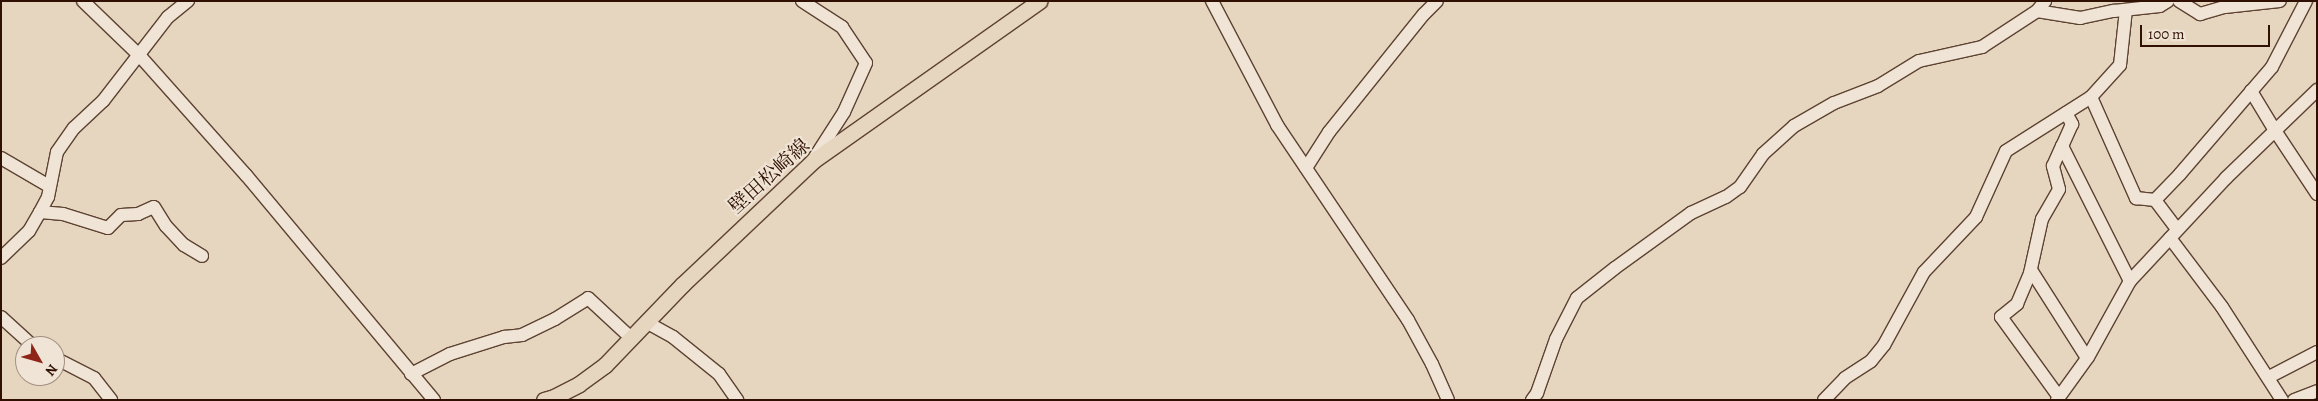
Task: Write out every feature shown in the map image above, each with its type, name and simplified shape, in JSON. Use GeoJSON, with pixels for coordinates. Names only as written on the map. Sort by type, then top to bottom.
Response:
{"type":"FeatureCollection","features":[{"type":"Feature","properties":{"kind":"main road","name":"壁田松崎線"},"geometry":{"type":"LineString","coordinates":[[544,400],[579,384],[605,365],[683,284],[814,160],[1039,1]]}},
{"type":"Feature","properties":{"kind":"street"},"geometry":{"type":"LineString","coordinates":[[83,1],[139,54],[246,175],[434,400]]}},
{"type":"Feature","properties":{"kind":"street"},"geometry":{"type":"LineString","coordinates":[[1,258],[29,231],[40,212],[48,197],[57,152],[74,128],[103,101],[168,17],[188,1]]}},
{"type":"Feature","properties":{"kind":"street"},"geometry":{"type":"LineString","coordinates":[[802,1],[842,27],[866,63],[844,112],[814,160]]}},
{"type":"Feature","properties":{"kind":"street"},"geometry":{"type":"LineString","coordinates":[[1212,1],[1272,117],[1408,320],[1432,364],[1448,400]]}},
{"type":"Feature","properties":{"kind":"street"},"geometry":{"type":"LineString","coordinates":[[1306,168],[1329,132],[1424,14],[1437,1]]}},
{"type":"Feature","properties":{"kind":"street"},"geometry":{"type":"LineString","coordinates":[[1532,400],[1537,393],[1556,339],[1577,298],[1691,213],[1726,197],[1740,187],[1763,154],[1794,126],[1834,103],[1878,86],[1919,61],[1982,46],[2041,6],[2080,18],[2160,6],[2168,1]]}},
{"type":"Feature","properties":{"kind":"street"},"geometry":{"type":"LineString","coordinates":[[2179,1],[2200,14],[2225,7],[2280,1]]}},
{"type":"Feature","properties":{"kind":"street"},"geometry":{"type":"LineString","coordinates":[[2156,200],[2272,66],[2306,1]]}},
{"type":"Feature","properties":{"kind":"street"},"geometry":{"type":"LineString","coordinates":[[1824,400],[1845,378],[1871,361],[1884,345],[1924,272],[1976,217],[2006,152],[2091,97],[2120,65],[2126,10]]}},
{"type":"Feature","properties":{"kind":"street"},"geometry":{"type":"LineString","coordinates":[[2066,112],[2072,124],[2053,166],[2059,189],[2042,219],[2031,270],[2017,304],[2001,318],[2058,399],[2086,358],[2130,281],[2274,129],[2317,90]]}},
{"type":"Feature","properties":{"kind":"street"},"geometry":{"type":"LineString","coordinates":[[2251,91],[2317,194]]}},
{"type":"Feature","properties":{"kind":"street"},"geometry":{"type":"LineString","coordinates":[[2091,97],[2136,198],[2156,200]]}},
{"type":"Feature","properties":{"kind":"street"},"geometry":{"type":"LineString","coordinates":[[2062,146],[2130,281]]}},
{"type":"Feature","properties":{"kind":"street"},"geometry":{"type":"LineString","coordinates":[[1,158],[50,186]]}},
{"type":"Feature","properties":{"kind":"street"},"geometry":{"type":"LineString","coordinates":[[2156,200],[2174,233],[2269,377],[2282,400]]}},
{"type":"Feature","properties":{"kind":"street"},"geometry":{"type":"LineString","coordinates":[[40,212],[63,214],[108,228],[121,215],[138,214],[154,207],[166,226],[184,245],[202,256]]}},
{"type":"Feature","properties":{"kind":"street"},"geometry":{"type":"LineString","coordinates":[[2031,270],[2086,358]]}},
{"type":"Feature","properties":{"kind":"street"},"geometry":{"type":"LineString","coordinates":[[411,374],[450,354],[504,337],[522,335],[555,319],[588,298],[631,338]]}},
{"type":"Feature","properties":{"kind":"street"},"geometry":{"type":"LineString","coordinates":[[1,317],[22,336]]}},
{"type":"Feature","properties":{"kind":"street"},"geometry":{"type":"LineString","coordinates":[[646,322],[673,337],[719,374],[738,400]]}},
{"type":"Feature","properties":{"kind":"street"},"geometry":{"type":"LineString","coordinates":[[2269,377],[2317,352]]}},
{"type":"Feature","properties":{"kind":"street"},"geometry":{"type":"LineString","coordinates":[[65,363],[94,378],[111,400]]}},
{"type":"Feature","properties":{"kind":"street"},"geometry":{"type":"LineString","coordinates":[[2294,400],[2317,391]]}}]}
